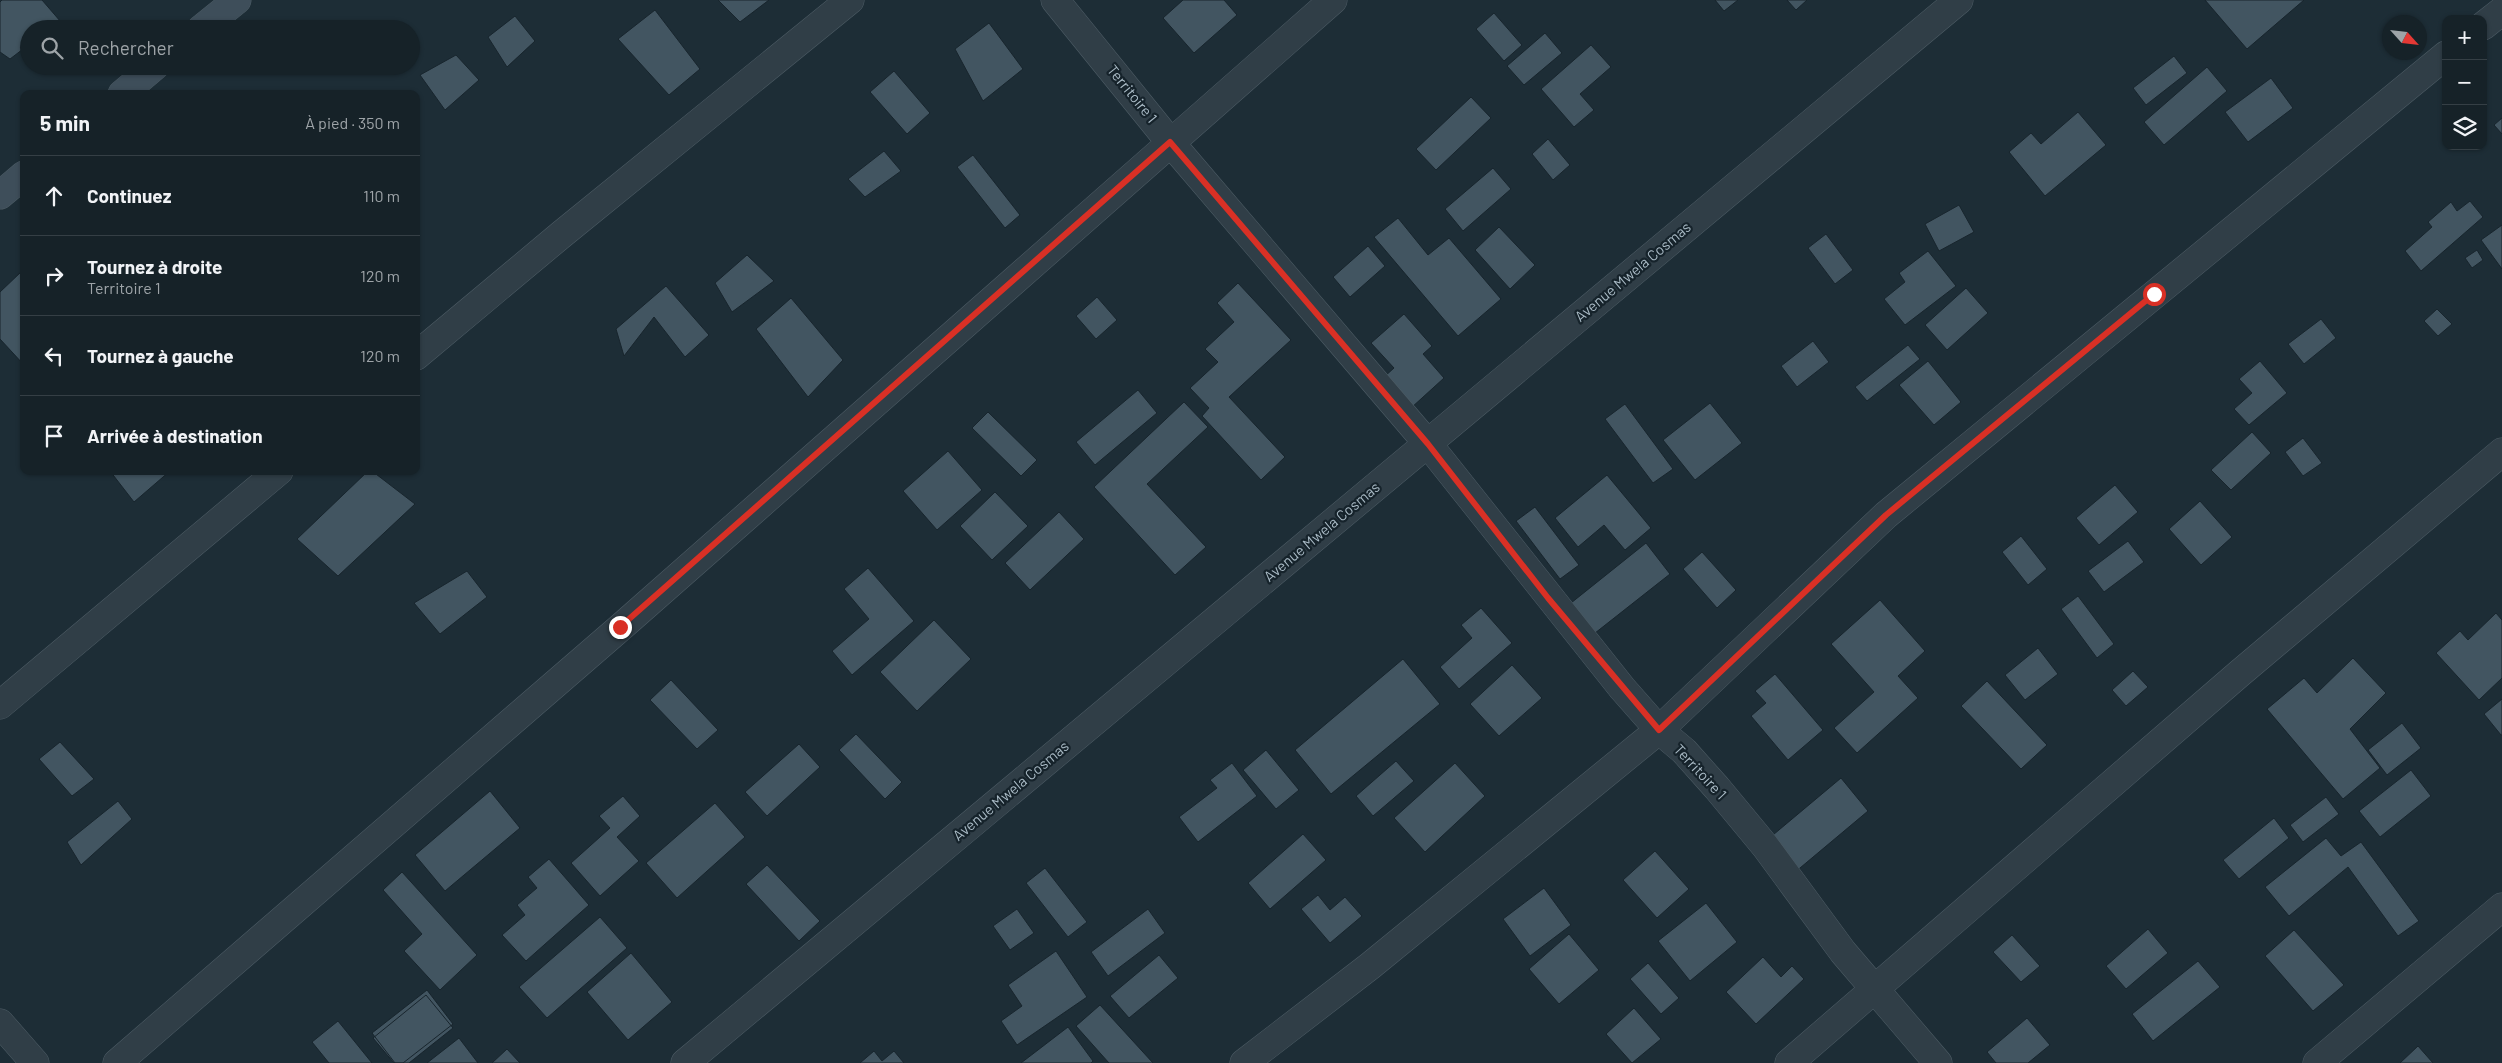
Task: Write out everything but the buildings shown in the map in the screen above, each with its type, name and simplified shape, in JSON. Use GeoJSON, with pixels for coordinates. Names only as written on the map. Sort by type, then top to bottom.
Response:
{"type":"FeatureCollection","features":[{"type":"Feature","properties":{"kind":"street"},"geometry":{"type":"LineString","coordinates":[[212,20],[237,0]]}},
{"type":"Feature","properties":{"kind":"street"},"geometry":{"type":"LineString","coordinates":[[420,353],[569,227],[850,0]]}},
{"type":"Feature","properties":{"kind":"street","name":"Territoire 1"},"geometry":{"type":"LineString","coordinates":[[1055,0],[1170,142],[1428,444],[1548,598],[1659,730],[1684,752],[1717,788],[1765,846],[1843,952],[1938,1063]]}},
{"type":"Feature","properties":{"kind":"street"},"geometry":{"type":"LineString","coordinates":[[117,1063],[628,620],[1333,0]]}},
{"type":"Feature","properties":{"kind":"street","name":"Avenue Mwela Cosmas"},"geometry":{"type":"LineString","coordinates":[[685,1063],[1959,0]]}},
{"type":"Feature","properties":{"kind":"street"},"geometry":{"type":"LineString","coordinates":[[2487,23],[2502,11]]}},
{"type":"Feature","properties":{"kind":"street"},"geometry":{"type":"LineString","coordinates":[[1244,1063],[1370,966],[1659,730],[1886,515],[2442,58]]}},
{"type":"Feature","properties":{"kind":"street"},"geometry":{"type":"LineString","coordinates":[[127,90],[144,75]]}},
{"type":"Feature","properties":{"kind":"street"},"geometry":{"type":"LineString","coordinates":[[0,195],[20,178]]}},
{"type":"Feature","properties":{"kind":"street"},"geometry":{"type":"LineString","coordinates":[[1789,1063],[1876,991],[2240,673],[2502,452]]}},
{"type":"Feature","properties":{"kind":"street"},"geometry":{"type":"LineString","coordinates":[[0,705],[274,475]]}},
{"type":"Feature","properties":{"kind":"street"},"geometry":{"type":"LineString","coordinates":[[2317,1063],[2502,907]]}},
{"type":"Feature","properties":{"kind":"street"},"geometry":{"type":"LineString","coordinates":[[0,1023],[35,1063]]}},
{"type":"Feature","properties":{"kind":"route"},"geometry":{"type":"LineString","coordinates":[[620,627],[1170,142],[1294,289],[1379,385],[1428,444],[1548,598],[1659,730],[1886,515],[2154,294]]}}]}
